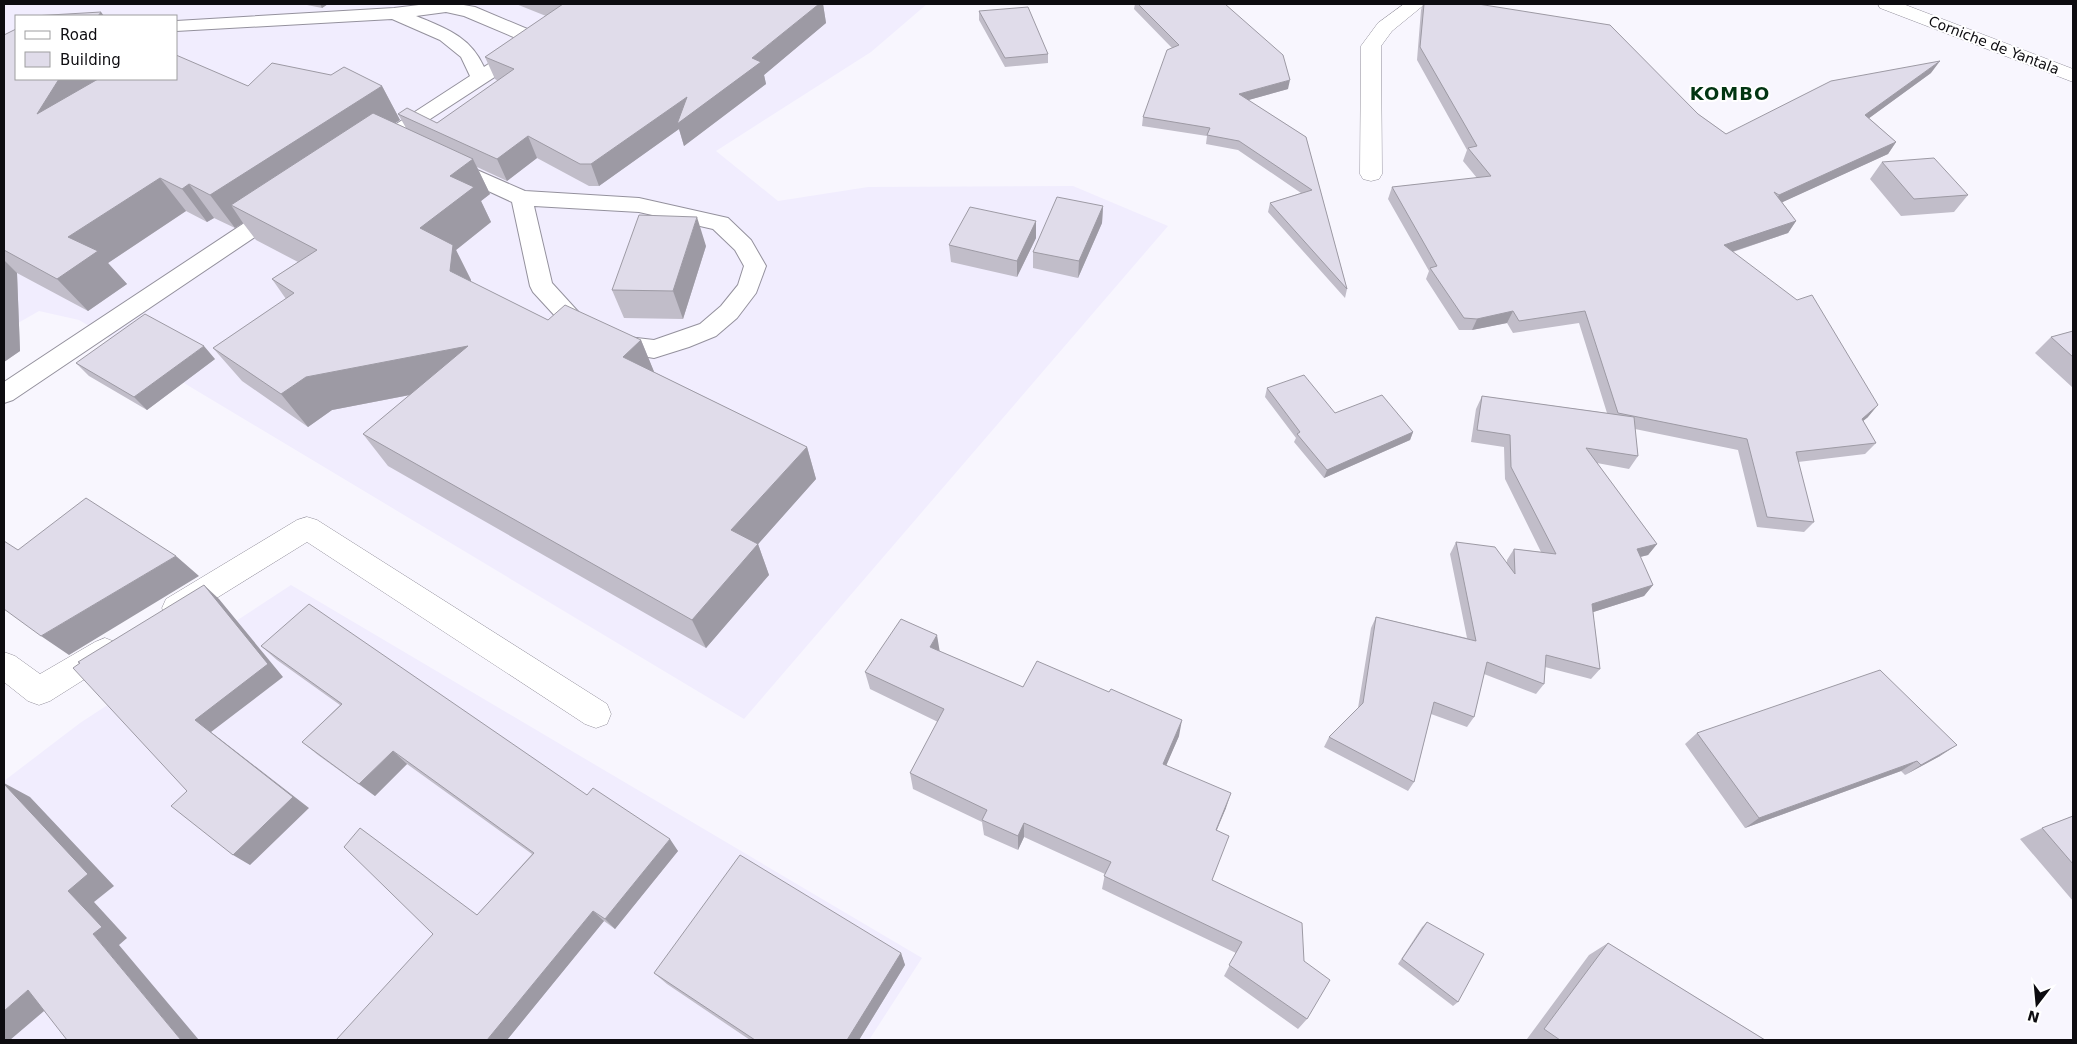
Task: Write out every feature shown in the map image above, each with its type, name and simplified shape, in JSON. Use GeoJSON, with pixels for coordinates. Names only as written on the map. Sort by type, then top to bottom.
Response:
{"type":"FeatureCollection","features":[{"type":"Feature","properties":{"kind":"street"},"geometry":{"type":"LineString","coordinates":[[1371,174],[1371,46],[1376,36],[1386,24],[1416,4]]}},
{"type":"Feature","properties":{"kind":"street","name":"Corniche de Yantala"},"geometry":{"type":"LineString","coordinates":[[1887,4],[2073,76]]}},
{"type":"Feature","properties":{"kind":"street"},"geometry":{"type":"LineString","coordinates":[[157,620],[308,528],[596,714]]}},
{"type":"Feature","properties":{"kind":"street"},"geometry":{"type":"LineString","coordinates":[[4,665],[39,691],[123,640]]}},
{"type":"Feature","properties":{"kind":"lane"},"geometry":{"type":"LineString","coordinates":[[178,26],[394,13],[446,8],[469,11],[538,40],[480,78],[393,142]]}},
{"type":"Feature","properties":{"kind":"lane"},"geometry":{"type":"LineString","coordinates":[[394,13],[447,36],[468,54],[480,78]]}},
{"type":"Feature","properties":{"kind":"lane"},"geometry":{"type":"LineString","coordinates":[[434,158],[522,198],[639,205],[720,222],[743,245],[755,266],[748,287],[729,312],[708,330],[681,341],[654,348],[614,344],[574,323],[541,286],[522,198]]}},
{"type":"Feature","properties":{"kind":"lane"},"geometry":{"type":"LineString","coordinates":[[4,394],[291,202]]}},
{"type":"Feature","properties":{"kind":"shaded area"},"geometry":{"type":"Polygon","coordinates":[[[4,4],[927,4],[871,52],[716,151],[778,201],[868,187],[1073,186],[1168,226],[744,719],[79,320],[39,311],[18,323],[4,362],[4,4]]]}},
{"type":"Feature","properties":{"kind":"shaded area"},"geometry":{"type":"Polygon","coordinates":[[[291,585],[922,958],[869,1040],[4,1040],[4,781],[80,723],[291,585]]]}},
{"type":"Feature","properties":{"kind":"building"},"geometry":{"type":"Polygon","coordinates":[[[563,4],[819,4],[752,58],[761,62],[677,124],[687,97],[591,164],[580,164],[528,136],[497,159],[398,114],[407,108],[437,123],[514,69],[485,57],[563,4]]]}},
{"type":"Feature","properties":{"kind":"building"},"geometry":{"type":"Polygon","coordinates":[[[1138,4],[1225,4],[1283,55],[1290,80],[1239,94],[1306,137],[1347,289],[1270,203],[1312,190],[1239,141],[1207,135],[1210,128],[1143,117],[1167,50],[1179,45],[1138,4]]]}},
{"type":"Feature","properties":{"kind":"building"},"geometry":{"type":"Polygon","coordinates":[[[1424,4],[1478,4],[1610,25],[1698,114],[1726,134],[1831,81],[1940,61],[1865,115],[1896,142],[1779,195],[1774,192],[1796,221],[1724,245],[1797,300],[1812,295],[1878,405],[1862,419],[1876,443],[1796,452],[1814,522],[1767,517],[1747,439],[1618,413],[1585,311],[1519,321],[1513,311],[1477,319],[1464,318],[1430,268],[1437,266],[1392,187],[1491,176],[1468,148],[1477,146],[1420,47],[1424,4]]]}},
{"type":"Feature","properties":{"kind":"building"},"geometry":{"type":"Polygon","coordinates":[[[1028,7],[1048,54],[1005,58],[979,11],[1028,7]]]}},
{"type":"Feature","properties":{"kind":"building"},"geometry":{"type":"Polygon","coordinates":[[[101,12],[99,15],[50,15],[101,12]]]}},
{"type":"Feature","properties":{"kind":"building"},"geometry":{"type":"Polygon","coordinates":[[[15,30],[15,80],[58,80],[37,114],[96,80],[178,80],[178,56],[248,86],[272,63],[331,75],[344,67],[382,86],[210,195],[189,184],[182,189],[160,178],[68,237],[98,251],[57,279],[4,250],[4,35],[15,30]]]}},
{"type":"Feature","properties":{"kind":"building"},"geometry":{"type":"Polygon","coordinates":[[[373,113],[473,159],[450,176],[474,187],[420,228],[453,245],[450,271],[548,320],[565,305],[641,340],[623,357],[807,447],[731,530],[758,544],[692,620],[363,434],[468,346],[306,377],[281,394],[213,348],[294,293],[272,279],[317,250],[231,205],[373,113]]]}},
{"type":"Feature","properties":{"kind":"building"},"geometry":{"type":"Polygon","coordinates":[[[1934,158],[1968,195],[1914,199],[1882,162],[1934,158]]]}},
{"type":"Feature","properties":{"kind":"building"},"geometry":{"type":"Polygon","coordinates":[[[1057,197],[1103,206],[1079,261],[1033,252],[1057,197]]]}},
{"type":"Feature","properties":{"kind":"building"},"geometry":{"type":"Polygon","coordinates":[[[970,207],[1036,221],[1017,261],[949,245],[970,207]]]}},
{"type":"Feature","properties":{"kind":"building"},"geometry":{"type":"Polygon","coordinates":[[[639,215],[697,217],[673,291],[612,290],[639,215]]]}},
{"type":"Feature","properties":{"kind":"building"},"geometry":{"type":"Polygon","coordinates":[[[145,314],[204,346],[134,397],[76,363],[145,314]]]}},
{"type":"Feature","properties":{"kind":"building"},"geometry":{"type":"Polygon","coordinates":[[[2073,331],[2073,357],[2051,337],[2073,331]]]}},
{"type":"Feature","properties":{"kind":"building"},"geometry":{"type":"Polygon","coordinates":[[[1304,375],[1335,413],[1382,395],[1413,432],[1327,470],[1297,434],[1300,432],[1267,388],[1304,375]]]}},
{"type":"Feature","properties":{"kind":"building"},"geometry":{"type":"Polygon","coordinates":[[[1482,396],[1634,417],[1638,456],[1586,448],[1657,544],[1637,549],[1653,585],[1592,604],[1600,669],[1546,655],[1544,684],[1487,662],[1474,717],[1434,702],[1414,782],[1329,737],[1363,703],[1376,617],[1476,641],[1456,542],[1495,547],[1515,574],[1514,549],[1556,554],[1511,467],[1510,435],[1477,430],[1482,396]]]}},
{"type":"Feature","properties":{"kind":"building"},"geometry":{"type":"Polygon","coordinates":[[[86,498],[176,556],[41,636],[4,609],[4,541],[18,550],[86,498]]]}},
{"type":"Feature","properties":{"kind":"building"},"geometry":{"type":"Polygon","coordinates":[[[204,585],[268,664],[195,720],[293,797],[233,855],[171,806],[187,791],[73,668],[80,663],[78,662],[204,585]]]}},
{"type":"Feature","properties":{"kind":"building"},"geometry":{"type":"Polygon","coordinates":[[[309,604],[587,795],[593,788],[670,839],[605,919],[593,911],[487,1040],[336,1040],[433,934],[344,847],[360,828],[477,915],[534,853],[393,751],[359,784],[302,742],[342,704],[261,646],[309,604]]]}},
{"type":"Feature","properties":{"kind":"building"},"geometry":{"type":"Polygon","coordinates":[[[901,619],[937,635],[930,647],[1023,687],[1037,661],[1109,692],[1111,689],[1182,720],[1163,764],[1231,793],[1216,830],[1229,836],[1212,880],[1302,923],[1304,961],[1330,980],[1307,1019],[1229,965],[1242,942],[1104,876],[1111,862],[1024,823],[1018,836],[982,820],[987,810],[910,773],[944,709],[865,672],[901,619]]]}},
{"type":"Feature","properties":{"kind":"building"},"geometry":{"type":"Polygon","coordinates":[[[1880,670],[1957,745],[1921,765],[1917,761],[1759,818],[1697,733],[1880,670]]]}},
{"type":"Feature","properties":{"kind":"building"},"geometry":{"type":"Polygon","coordinates":[[[4,784],[88,874],[68,891],[102,927],[93,934],[181,1040],[67,1040],[28,990],[4,1011],[4,784]]]}},
{"type":"Feature","properties":{"kind":"building"},"geometry":{"type":"Polygon","coordinates":[[[2073,816],[2073,864],[2042,828],[2073,816]]]}},
{"type":"Feature","properties":{"kind":"building"},"geometry":{"type":"Polygon","coordinates":[[[740,855],[901,953],[847,1040],[755,1040],[654,973],[740,855]]]}},
{"type":"Feature","properties":{"kind":"building"},"geometry":{"type":"Polygon","coordinates":[[[1427,922],[1484,954],[1458,1002],[1402,959],[1427,922]]]}},
{"type":"Feature","properties":{"kind":"building"},"geometry":{"type":"Polygon","coordinates":[[[1608,943],[1765,1040],[1560,1040],[1544,1029],[1608,943]]]}},
{"type":"Feature","properties":{"kind":"district","name":"KOMBO"},"geometry":{"type":"Point","coordinates":[1730,93]}}]}
